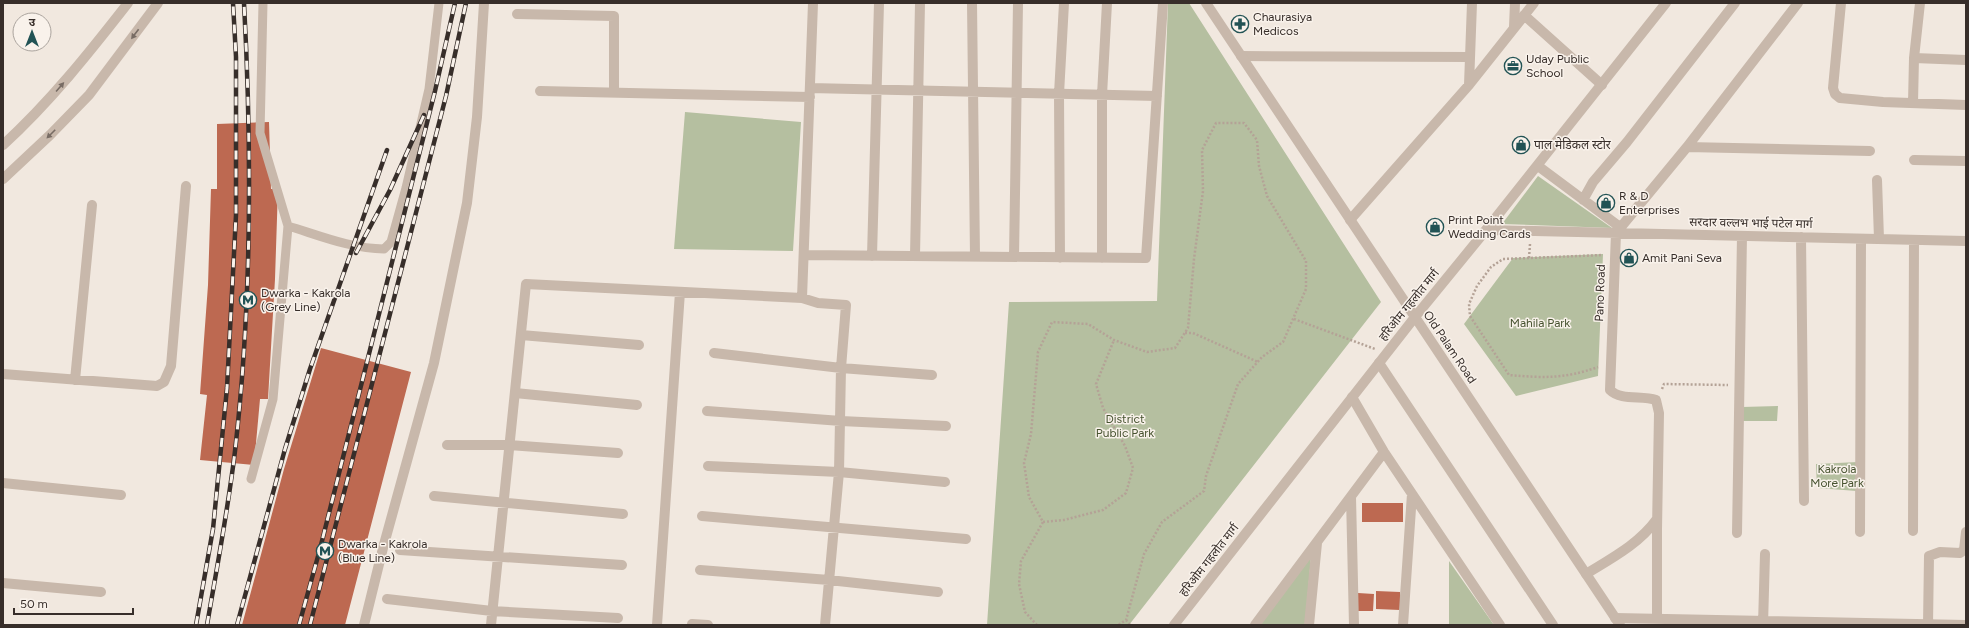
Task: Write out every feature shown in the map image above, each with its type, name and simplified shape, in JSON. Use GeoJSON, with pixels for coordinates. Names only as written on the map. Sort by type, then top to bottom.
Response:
{"type":"FeatureCollection","features":[{"type":"Feature","properties":{"kind":"street"},"geometry":{"type":"LineString","coordinates":[[3,145],[32,118],[80,64],[128,3]]}},
{"type":"Feature","properties":{"kind":"street"},"geometry":{"type":"LineString","coordinates":[[3,179],[50,135],[89,95],[158,3]]}},
{"type":"Feature","properties":{"kind":"street"},"geometry":{"type":"LineString","coordinates":[[364,625],[383,548],[434,364],[467,204],[477,117],[484,3]]}},
{"type":"Feature","properties":{"kind":"street"},"geometry":{"type":"LineString","coordinates":[[802,298],[813,3]]}},
{"type":"Feature","properties":{"kind":"street"},"geometry":{"type":"LineString","coordinates":[[872,256],[879,3]]}},
{"type":"Feature","properties":{"kind":"street"},"geometry":{"type":"LineString","coordinates":[[915,256],[920,3]]}},
{"type":"Feature","properties":{"kind":"street"},"geometry":{"type":"LineString","coordinates":[[972,3],[975,257]]}},
{"type":"Feature","properties":{"kind":"street"},"geometry":{"type":"LineString","coordinates":[[1014,257],[1018,3]]}},
{"type":"Feature","properties":{"kind":"street"},"geometry":{"type":"LineString","coordinates":[[1060,258],[1059,94],[1064,3]]}},
{"type":"Feature","properties":{"kind":"street"},"geometry":{"type":"LineString","coordinates":[[1102,258],[1102,95],[1107,3]]}},
{"type":"Feature","properties":{"kind":"street"},"geometry":{"type":"LineString","coordinates":[[804,255],[1146,258],[1163,3]]}},
{"type":"Feature","properties":{"kind":"street","name":"Old Palam Road"},"geometry":{"type":"LineString","coordinates":[[1206,3],[1617,622]]}},
{"type":"Feature","properties":{"kind":"street"},"geometry":{"type":"LineString","coordinates":[[1468,85],[1472,3]]}},
{"type":"Feature","properties":{"kind":"street"},"geometry":{"type":"LineString","coordinates":[[1514,27],[1515,3]]}},
{"type":"Feature","properties":{"kind":"street"},"geometry":{"type":"LineString","coordinates":[[1350,220],[1468,85],[1534,3]]}},
{"type":"Feature","properties":{"kind":"street","name":"हरिओम गहलोत मार्ग"},"geometry":{"type":"LineString","coordinates":[[1174,625],[1415,317],[1538,166],[1666,3]]}},
{"type":"Feature","properties":{"kind":"street"},"geometry":{"type":"LineString","coordinates":[[1582,200],[1593,182],[1735,3]]}},
{"type":"Feature","properties":{"kind":"street"},"geometry":{"type":"LineString","coordinates":[[1538,166],[1618,230],[1687,147],[1798,3]]}},
{"type":"Feature","properties":{"kind":"street"},"geometry":{"type":"LineString","coordinates":[[1841,3],[1833,88],[1835,94],[1840,98],[1848,100],[1966,105]]}},
{"type":"Feature","properties":{"kind":"street"},"geometry":{"type":"LineString","coordinates":[[1913,103],[1914,58],[1920,3]]}},
{"type":"Feature","properties":{"kind":"street"},"geometry":{"type":"LineString","coordinates":[[517,14],[614,16],[614,93]]}},
{"type":"Feature","properties":{"kind":"street"},"geometry":{"type":"LineString","coordinates":[[1524,16],[1602,85]]}},
{"type":"Feature","properties":{"kind":"street"},"geometry":{"type":"LineString","coordinates":[[1241,56],[1470,57]]}},
{"type":"Feature","properties":{"kind":"street"},"geometry":{"type":"LineString","coordinates":[[1914,58],[1966,60]]}},
{"type":"Feature","properties":{"kind":"street"},"geometry":{"type":"LineString","coordinates":[[540,91],[614,93],[919,90],[1157,96]]}},
{"type":"Feature","properties":{"kind":"street"},"geometry":{"type":"LineString","coordinates":[[1687,147],[1870,151]]}},
{"type":"Feature","properties":{"kind":"street"},"geometry":{"type":"LineString","coordinates":[[1914,160],[1966,161]]}},
{"type":"Feature","properties":{"kind":"street"},"geometry":{"type":"LineString","coordinates":[[1877,180],[1879,239]]}},
{"type":"Feature","properties":{"kind":"street"},"geometry":{"type":"LineString","coordinates":[[3,374],[157,386],[164,382],[171,366],[186,186]]}},
{"type":"Feature","properties":{"kind":"street"},"geometry":{"type":"LineString","coordinates":[[75,380],[92,205]]}},
{"type":"Feature","properties":{"kind":"street","name":"सरदार वल्लभ भाई पटेल मार्ग"},"geometry":{"type":"LineString","coordinates":[[1486,230],[1618,230],[1801,238],[1966,241]]}},
{"type":"Feature","properties":{"kind":"street","name":"Pano Road"},"geometry":{"type":"LineString","coordinates":[[1618,230],[1610,390],[1615,395],[1650,398],[1656,400],[1658,405]]}},
{"type":"Feature","properties":{"kind":"street"},"geometry":{"type":"LineString","coordinates":[[1737,533],[1742,236]]}},
{"type":"Feature","properties":{"kind":"street"},"geometry":{"type":"LineString","coordinates":[[1801,238],[1804,501]]}},
{"type":"Feature","properties":{"kind":"street"},"geometry":{"type":"LineString","coordinates":[[1860,532],[1861,239]]}},
{"type":"Feature","properties":{"kind":"street"},"geometry":{"type":"LineString","coordinates":[[1913,531],[1914,240]]}},
{"type":"Feature","properties":{"kind":"street"},"geometry":{"type":"LineString","coordinates":[[491,625],[526,284],[802,298],[818,303],[846,305],[841,368],[839,472],[825,625]]}},
{"type":"Feature","properties":{"kind":"street"},"geometry":{"type":"LineString","coordinates":[[657,625],[680,292]]}},
{"type":"Feature","properties":{"kind":"street"},"geometry":{"type":"LineString","coordinates":[[521,335],[639,345]]}},
{"type":"Feature","properties":{"kind":"street"},"geometry":{"type":"LineString","coordinates":[[714,353],[841,368],[932,375]]}},
{"type":"Feature","properties":{"kind":"street"},"geometry":{"type":"LineString","coordinates":[[1379,363],[1553,625]]}},
{"type":"Feature","properties":{"kind":"street"},"geometry":{"type":"LineString","coordinates":[[514,393],[637,405]]}},
{"type":"Feature","properties":{"kind":"street"},"geometry":{"type":"LineString","coordinates":[[1352,398],[1384,452],[1500,625]]}},
{"type":"Feature","properties":{"kind":"street"},"geometry":{"type":"LineString","coordinates":[[1657,618],[1658,405]]}},
{"type":"Feature","properties":{"kind":"street"},"geometry":{"type":"LineString","coordinates":[[707,411],[841,422],[946,426]]}},
{"type":"Feature","properties":{"kind":"street"},"geometry":{"type":"LineString","coordinates":[[447,445],[509,445],[618,453]]}},
{"type":"Feature","properties":{"kind":"street"},"geometry":{"type":"LineString","coordinates":[[1255,625],[1384,452]]}},
{"type":"Feature","properties":{"kind":"street"},"geometry":{"type":"LineString","coordinates":[[708,466],[839,472],[945,482]]}},
{"type":"Feature","properties":{"kind":"street"},"geometry":{"type":"LineString","coordinates":[[3,483],[121,495]]}},
{"type":"Feature","properties":{"kind":"street"},"geometry":{"type":"LineString","coordinates":[[1403,625],[1412,494]]}},
{"type":"Feature","properties":{"kind":"street"},"geometry":{"type":"LineString","coordinates":[[434,496],[503,504],[623,514]]}},
{"type":"Feature","properties":{"kind":"street"},"geometry":{"type":"LineString","coordinates":[[1351,497],[1354,625]]}},
{"type":"Feature","properties":{"kind":"street"},"geometry":{"type":"LineString","coordinates":[[702,516],[966,539]]}},
{"type":"Feature","properties":{"kind":"street"},"geometry":{"type":"LineString","coordinates":[[1586,574],[1636,542],[1647,532],[1657,519]]}},
{"type":"Feature","properties":{"kind":"street"},"geometry":{"type":"LineString","coordinates":[[1928,624],[1929,556],[1940,552],[1960,553],[1964,550],[1966,532]]}},
{"type":"Feature","properties":{"kind":"street"},"geometry":{"type":"LineString","coordinates":[[1309,625],[1317,543]]}},
{"type":"Feature","properties":{"kind":"street"},"geometry":{"type":"LineString","coordinates":[[400,550],[622,565]]}},
{"type":"Feature","properties":{"kind":"street"},"geometry":{"type":"LineString","coordinates":[[1764,623],[1765,554]]}},
{"type":"Feature","properties":{"kind":"street"},"geometry":{"type":"LineString","coordinates":[[700,570],[829,580],[938,592]]}},
{"type":"Feature","properties":{"kind":"street"},"geometry":{"type":"LineString","coordinates":[[3,583],[101,592]]}},
{"type":"Feature","properties":{"kind":"street"},"geometry":{"type":"LineString","coordinates":[[387,599],[492,611],[618,618]]}},
{"type":"Feature","properties":{"kind":"street"},"geometry":{"type":"LineString","coordinates":[[1617,622],[1657,618],[1764,623],[1966,624]]}},
{"type":"Feature","properties":{"kind":"street"},"geometry":{"type":"LineString","coordinates":[[692,624],[708,625]]}},
{"type":"Feature","properties":{"kind":"lane"},"geometry":{"type":"LineString","coordinates":[[251,479],[273,399],[288,226],[260,132],[263,3]]}},
{"type":"Feature","properties":{"kind":"lane"},"geometry":{"type":"LineString","coordinates":[[288,226],[334,240],[374,249],[384,248],[391,242],[406,188],[429,89],[439,3]]}},
{"type":"Feature","properties":{"kind":"path"},"geometry":{"type":"LineString","coordinates":[[1043,522],[1029,497],[1024,463],[1031,434],[1038,352],[1052,322],[1088,324],[1114,340],[1147,352],[1175,348],[1188,328],[1194,259],[1203,191],[1202,150],[1216,123],[1244,123],[1257,140],[1259,166],[1267,196],[1306,261],[1306,289],[1283,342],[1258,362],[1238,384],[1206,476],[1204,491],[1162,522],[1144,554],[1126,620],[1118,625]]}},
{"type":"Feature","properties":{"kind":"path"},"geometry":{"type":"LineString","coordinates":[[1529,258],[1531,231]]}},
{"type":"Feature","properties":{"kind":"path"},"geometry":{"type":"LineString","coordinates":[[1599,360],[1598,367],[1574,376],[1540,378],[1509,375],[1470,316],[1469,304],[1477,286],[1491,267],[1503,259],[1603,254],[1603,261]]}},
{"type":"Feature","properties":{"kind":"path"},"geometry":{"type":"LineString","coordinates":[[1294,319],[1387,353]]}},
{"type":"Feature","properties":{"kind":"path"},"geometry":{"type":"LineString","coordinates":[[1185,333],[1193,333],[1258,362]]}},
{"type":"Feature","properties":{"kind":"path"},"geometry":{"type":"LineString","coordinates":[[1043,522],[1064,520],[1103,510],[1126,493],[1133,468],[1125,446],[1103,408],[1096,384],[1114,340]]}},
{"type":"Feature","properties":{"kind":"path"},"geometry":{"type":"LineString","coordinates":[[1658,405],[1664,384],[1740,385]]}},
{"type":"Feature","properties":{"kind":"path"},"geometry":{"type":"LineString","coordinates":[[1037,625],[1025,612],[1019,584],[1021,561],[1043,522]]}},
{"type":"Feature","properties":{"kind":"path"},"geometry":{"type":"LineString","coordinates":[[1126,620],[1130,625]]}},
{"type":"Feature","properties":{"kind":"green space","name":"District Public Park"},"geometry":{"type":"Polygon","coordinates":[[[1168,3],[1189,3],[1381,302],[1129,625],[987,625],[1009,302],[1157,301],[1168,3]]]}},
{"type":"Feature","properties":{"kind":"green space"},"geometry":{"type":"Polygon","coordinates":[[[685,112],[801,122],[793,251],[674,249],[685,112]]]}},
{"type":"Feature","properties":{"kind":"green space"},"geometry":{"type":"Polygon","coordinates":[[[1538,176],[1612,228],[1502,224],[1538,176]]]}},
{"type":"Feature","properties":{"kind":"green space","name":"Mahila Park"},"geometry":{"type":"Polygon","coordinates":[[[1603,254],[1598,376],[1516,396],[1464,324],[1513,258],[1603,254]]]}},
{"type":"Feature","properties":{"kind":"green space"},"geometry":{"type":"Polygon","coordinates":[[[1778,406],[1777,421],[1741,421],[1742,407],[1778,406]]]}},
{"type":"Feature","properties":{"kind":"green space","name":"Kakrola More Park"},"geometry":{"type":"Polygon","coordinates":[[[1858,462],[1857,491],[1817,488],[1816,464],[1858,462]]]}},
{"type":"Feature","properties":{"kind":"green space"},"geometry":{"type":"Polygon","coordinates":[[[1311,557],[1305,625],[1260,625],[1311,557]]]}},
{"type":"Feature","properties":{"kind":"green space"},"geometry":{"type":"Polygon","coordinates":[[[1449,561],[1494,625],[1449,625],[1449,561]]]}},
{"type":"Feature","properties":{"kind":"building"},"geometry":{"type":"Polygon","coordinates":[[[269,122],[271,189],[278,188],[275,279],[268,399],[260,399],[254,465],[200,460],[207,395],[200,394],[208,285],[211,189],[217,189],[217,124],[269,122]]]}},
{"type":"Feature","properties":{"kind":"building"},"geometry":{"type":"Polygon","coordinates":[[[321,348],[411,372],[345,625],[242,625],[284,469],[321,348]]]}},
{"type":"Feature","properties":{"kind":"building"},"geometry":{"type":"Polygon","coordinates":[[[1362,503],[1403,503],[1403,522],[1362,522],[1362,503]]]}},
{"type":"Feature","properties":{"kind":"building"},"geometry":{"type":"Polygon","coordinates":[[[1376,591],[1400,592],[1400,610],[1376,609],[1376,591]]]}},
{"type":"Feature","properties":{"kind":"building"},"geometry":{"type":"Polygon","coordinates":[[[1358,593],[1374,594],[1373,611],[1358,611],[1358,593]]]}},
{"type":"Feature","properties":{"kind":"railway"},"geometry":{"type":"LineString","coordinates":[[196,625],[213,529],[227,388],[236,215],[236,57],[233,3]]}},
{"type":"Feature","properties":{"kind":"railway"},"geometry":{"type":"LineString","coordinates":[[207,625],[235,451],[245,340],[249,227],[249,171],[247,59],[244,3]]}},
{"type":"Feature","properties":{"kind":"railway"},"geometry":{"type":"LineString","coordinates":[[299,625],[320,549],[435,91],[455,3]]}},
{"type":"Feature","properties":{"kind":"railway"},"geometry":{"type":"LineString","coordinates":[[310,625],[446,96],[466,3]]}},
{"type":"Feature","properties":{"kind":"railway"},"geometry":{"type":"LineString","coordinates":[[356,253],[390,190],[424,115]]}},
{"type":"Feature","properties":{"kind":"railway"},"geometry":{"type":"LineString","coordinates":[[237,625],[285,449],[310,369],[387,150]]}},
{"type":"Feature","properties":{"kind":"place","name":"Chaurasiya Medicos"},"geometry":{"type":"Point","coordinates":[1240,24]}},
{"type":"Feature","properties":{"kind":"place","name":"Uday Public School"},"geometry":{"type":"Point","coordinates":[1513,66]}},
{"type":"Feature","properties":{"kind":"place","name":"पाल मेडिकल स्टोर"},"geometry":{"type":"Point","coordinates":[1521,145]}},
{"type":"Feature","properties":{"kind":"place","name":"R & D Enterprises"},"geometry":{"type":"Point","coordinates":[1606,203]}},
{"type":"Feature","properties":{"kind":"place","name":"Print Point Wedding Cards"},"geometry":{"type":"Point","coordinates":[1435,227]}},
{"type":"Feature","properties":{"kind":"place","name":"Amit Pani Seva"},"geometry":{"type":"Point","coordinates":[1629,258]}},
{"type":"Feature","properties":{"kind":"place","name":"Dwarka - Kakrola (Grey Line)"},"geometry":{"type":"Point","coordinates":[248,300]}},
{"type":"Feature","properties":{"kind":"place","name":"Dwarka - Kakrola (Blue Line)"},"geometry":{"type":"Point","coordinates":[325,551]}}]}
